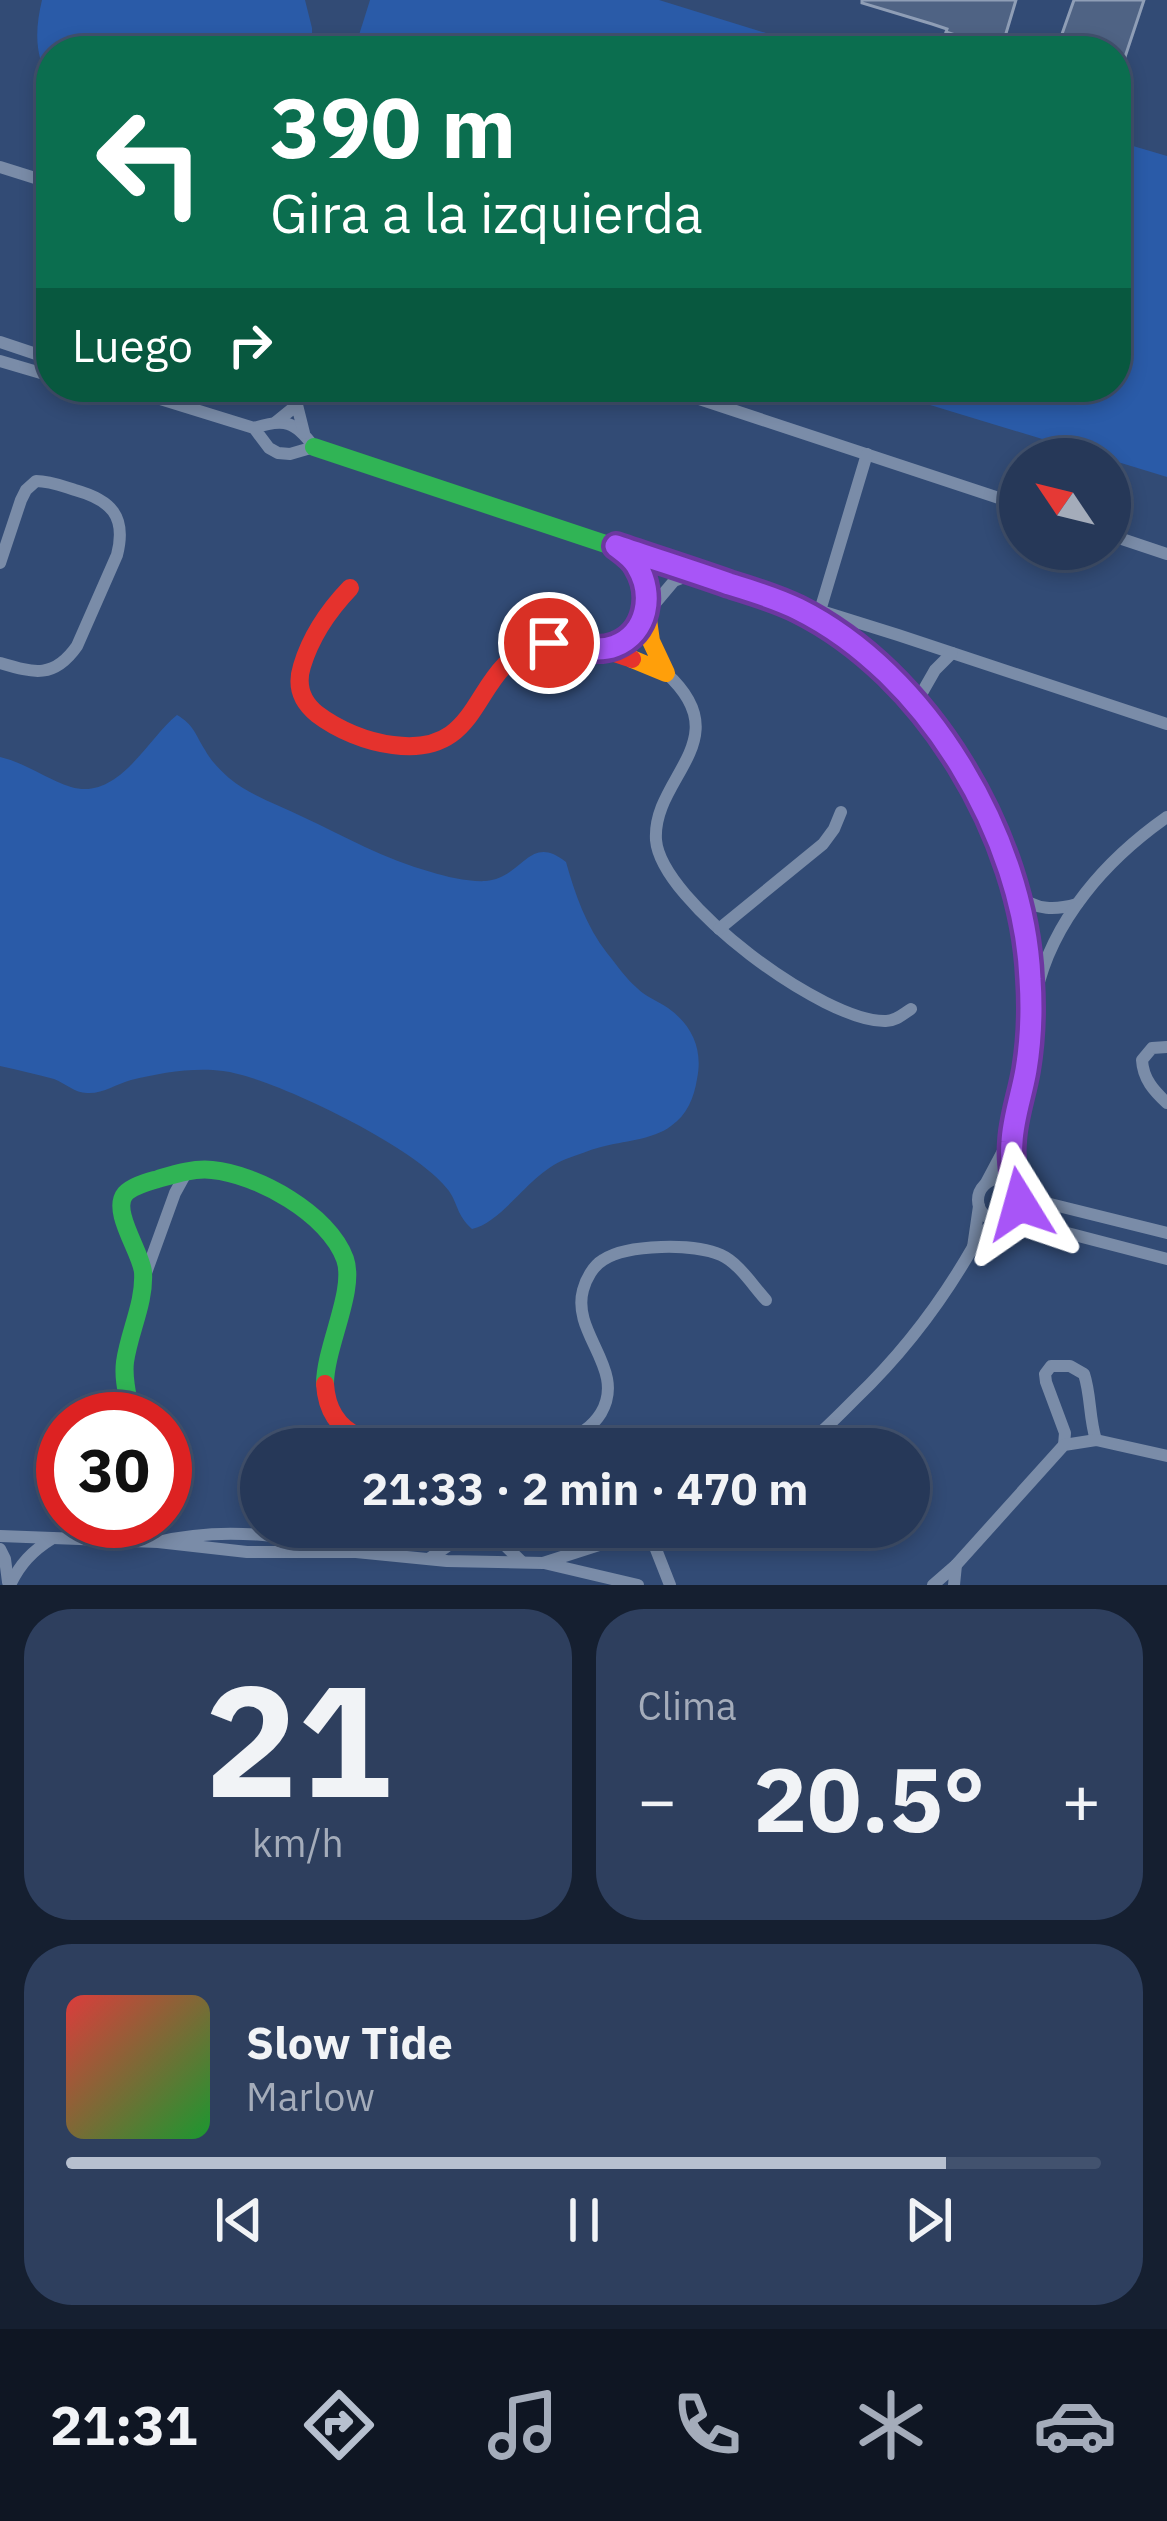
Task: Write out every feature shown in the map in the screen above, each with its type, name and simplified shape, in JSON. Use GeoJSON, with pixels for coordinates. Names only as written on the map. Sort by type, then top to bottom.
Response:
{"type":"FeatureCollection","features":[{"type":"Feature","properties":{"kind":"street"},"geometry":{"type":"LineString","coordinates":[[0,167],[36,178]]}},
{"type":"Feature","properties":{"kind":"street"},"geometry":{"type":"LineString","coordinates":[[0,342],[36,354]]}},
{"type":"Feature","properties":{"kind":"street"},"geometry":{"type":"LineString","coordinates":[[0,361],[36,372]]}},
{"type":"Feature","properties":{"kind":"street"},"geometry":{"type":"LineString","coordinates":[[171,402],[254,428],[276,422],[299,402]]}},
{"type":"Feature","properties":{"kind":"street"},"geometry":{"type":"LineString","coordinates":[[709,402],[999,498]]}},
{"type":"Feature","properties":{"kind":"street"},"geometry":{"type":"LineString","coordinates":[[298,405],[309,441]]}},
{"type":"Feature","properties":{"kind":"street"},"geometry":{"type":"LineString","coordinates":[[276,422],[291,424],[309,441],[819,616],[952,652],[1167,724]]}},
{"type":"Feature","properties":{"kind":"street"},"geometry":{"type":"LineString","coordinates":[[254,428],[278,453],[290,454],[309,441]]}},
{"type":"Feature","properties":{"kind":"street"},"geometry":{"type":"LineString","coordinates":[[819,616],[867,454]]}},
{"type":"Feature","properties":{"kind":"street"},"geometry":{"type":"LineString","coordinates":[[0,563],[21,500],[36,481],[92,495],[113,509],[118,519],[121,542],[117,555],[70,657],[44,671],[0,664]]}},
{"type":"Feature","properties":{"kind":"street"},"geometry":{"type":"LineString","coordinates":[[1131,542],[1167,554]]}},
{"type":"Feature","properties":{"kind":"street"},"geometry":{"type":"LineString","coordinates":[[616,546],[639,569],[647,594],[651,641],[666,673],[686,694],[694,715],[685,766],[660,816],[656,843],[680,887],[719,929],[782,977],[851,1013],[884,1021],[910,1009]]}},
{"type":"Feature","properties":{"kind":"street"},"geometry":{"type":"LineString","coordinates":[[600,650],[628,638],[674,581],[696,572]]}},
{"type":"Feature","properties":{"kind":"street"},"geometry":{"type":"LineString","coordinates":[[350,588],[328,610],[304,658],[299,692],[314,712],[332,723],[396,747],[424,748],[448,740],[507,662],[528,648],[549,643],[600,650],[666,673]]}},
{"type":"Feature","properties":{"kind":"street"},"geometry":{"type":"LineString","coordinates":[[819,616],[915,705],[967,777],[1018,894],[1029,952],[1026,1069],[1012,1134],[980,1193],[974,1246]]}},
{"type":"Feature","properties":{"kind":"street"},"geometry":{"type":"LineString","coordinates":[[915,705],[935,670],[952,652]]}},
{"type":"Feature","properties":{"kind":"street"},"geometry":{"type":"LineString","coordinates":[[719,929],[824,844],[841,812]]}},
{"type":"Feature","properties":{"kind":"street"},"geometry":{"type":"LineString","coordinates":[[1030,1019],[1048,956],[1078,904],[1121,853],[1167,817]]}},
{"type":"Feature","properties":{"kind":"street"},"geometry":{"type":"LineString","coordinates":[[1018,894],[1044,908],[1078,904]]}},
{"type":"Feature","properties":{"kind":"street"},"geometry":{"type":"LineString","coordinates":[[1167,1047],[1152,1048],[1142,1060],[1142,1070],[1167,1102]]}},
{"type":"Feature","properties":{"kind":"street"},"geometry":{"type":"LineString","coordinates":[[824,1428],[907,1346],[974,1246],[1018,1210],[1012,1134]]}},
{"type":"Feature","properties":{"kind":"street"},"geometry":{"type":"LineString","coordinates":[[128,1392],[124,1367],[143,1280],[140,1253],[122,1217],[120,1202],[145,1183],[212,1170],[285,1199],[328,1229],[346,1256],[349,1277],[323,1374],[326,1404],[345,1428]]}},
{"type":"Feature","properties":{"kind":"street"},"geometry":{"type":"LineString","coordinates":[[143,1280],[186,1173]]}},
{"type":"Feature","properties":{"kind":"street"},"geometry":{"type":"LineString","coordinates":[[986,1183],[1004,1179],[1026,1198],[1167,1233]]}},
{"type":"Feature","properties":{"kind":"street"},"geometry":{"type":"LineString","coordinates":[[979,1204],[984,1214],[1167,1259]]}},
{"type":"Feature","properties":{"kind":"street"},"geometry":{"type":"LineString","coordinates":[[588,1428],[601,1413],[608,1394],[605,1366],[581,1304],[587,1280],[599,1262],[642,1249],[684,1247],[716,1252],[727,1257],[766,1300]]}},
{"type":"Feature","properties":{"kind":"street"},"geometry":{"type":"LineString","coordinates":[[933,1585],[1064,1445],[1065,1432],[1046,1382],[1051,1366],[1070,1366],[1084,1374],[1096,1440]]}},
{"type":"Feature","properties":{"kind":"street"},"geometry":{"type":"LineString","coordinates":[[1064,1445],[1096,1440],[1167,1456]]}},
{"type":"Feature","properties":{"kind":"street"},"geometry":{"type":"LineString","coordinates":[[0,1536],[36,1537]]}},
{"type":"Feature","properties":{"kind":"street"},"geometry":{"type":"LineString","coordinates":[[192,1546],[543,1563],[638,1585]]}},
{"type":"Feature","properties":{"kind":"street"},"geometry":{"type":"LineString","coordinates":[[9,1585],[38,1548]]}},
{"type":"Feature","properties":{"kind":"street"},"geometry":{"type":"LineString","coordinates":[[428,1559],[444,1548]]}},
{"type":"Feature","properties":{"kind":"street"},"geometry":{"type":"LineString","coordinates":[[508,1548],[522,1562]]}},
{"type":"Feature","properties":{"kind":"street"},"geometry":{"type":"LineString","coordinates":[[543,1563],[589,1548]]}},
{"type":"Feature","properties":{"kind":"street"},"geometry":{"type":"LineString","coordinates":[[658,1548],[670,1585]]}},
{"type":"Feature","properties":{"kind":"street"},"geometry":{"type":"LineString","coordinates":[[0,1549],[9,1585]]}},
{"type":"Feature","properties":{"kind":"street"},"geometry":{"type":"LineString","coordinates":[[954,1585],[956,1565]]}},
{"type":"Feature","properties":{"kind":"shaded area"},"geometry":{"type":"Polygon","coordinates":[[[42,0],[305,0],[312,36],[38,36],[42,0]]]}},
{"type":"Feature","properties":{"kind":"shaded area"},"geometry":{"type":"Polygon","coordinates":[[[370,0],[659,0],[775,36],[359,36],[370,0]]]}},
{"type":"Feature","properties":{"kind":"shaded area"},"geometry":{"type":"Polygon","coordinates":[[[1131,145],[1167,156],[1167,477],[1131,466],[1131,438],[1039,438],[920,402],[1131,402],[1131,145]]]}},
{"type":"Feature","properties":{"kind":"shaded area"},"geometry":{"type":"Polygon","coordinates":[[[177,715],[237,784],[397,861],[479,881],[499,878],[543,852],[566,862],[582,909],[607,953],[641,991],[677,1015],[694,1039],[697,1079],[681,1117],[655,1134],[566,1159],[540,1175],[495,1217],[472,1229],[449,1191],[408,1155],[275,1086],[223,1071],[177,1071],[87,1093],[0,1066],[0,757],[71,787],[88,789],[118,777],[177,715]]]}},
{"type":"Feature","properties":{"kind":"building"},"geometry":{"type":"Polygon","coordinates":[[[1016,0],[1005,36],[958,36],[862,3],[1016,0]]]}},
{"type":"Feature","properties":{"kind":"building"},"geometry":{"type":"Polygon","coordinates":[[[1074,0],[1144,0],[1131,39],[1061,36],[1074,0]]]}},
{"type":"Feature","properties":{"kind":"traffic: fast"},"geometry":{"type":"LineString","coordinates":[[314,447],[795,607],[853,648]]}},
{"type":"Feature","properties":{"kind":"traffic: fast"},"geometry":{"type":"LineString","coordinates":[[127,1392],[125,1362],[143,1272],[124,1221],[122,1201],[136,1187],[171,1175],[212,1170],[270,1188],[308,1212],[337,1242],[345,1259],[347,1286],[325,1384]]}},
{"type":"Feature","properties":{"kind":"traffic: slow"},"geometry":{"type":"LineString","coordinates":[[600,650],[627,637],[647,613],[651,641],[666,673],[632,659]]}},
{"type":"Feature","properties":{"kind":"traffic: jam"},"geometry":{"type":"LineString","coordinates":[[350,588],[316,634],[302,666],[300,686],[317,714],[373,741],[424,745],[446,737],[463,724],[501,669],[518,654],[542,644],[576,643],[632,659]]}},
{"type":"Feature","properties":{"kind":"traffic: jam"},"geometry":{"type":"LineString","coordinates":[[853,648],[889,680],[951,754],[999,838],[1015,883],[1026,930],[1031,998],[1012,1134]]}},
{"type":"Feature","properties":{"kind":"traffic: jam"},"geometry":{"type":"LineString","coordinates":[[325,1384],[329,1405],[346,1428]]}},
{"type":"Feature","properties":{"kind":"route"},"geometry":{"type":"LineString","coordinates":[[549,643],[600,650],[616,646],[638,627],[646,614],[644,581],[632,559],[616,546],[795,607],[854,646],[904,691],[945,744],[984,808],[1023,913],[1031,984],[1030,1044],[1011,1152],[1020,1204]]}}]}
